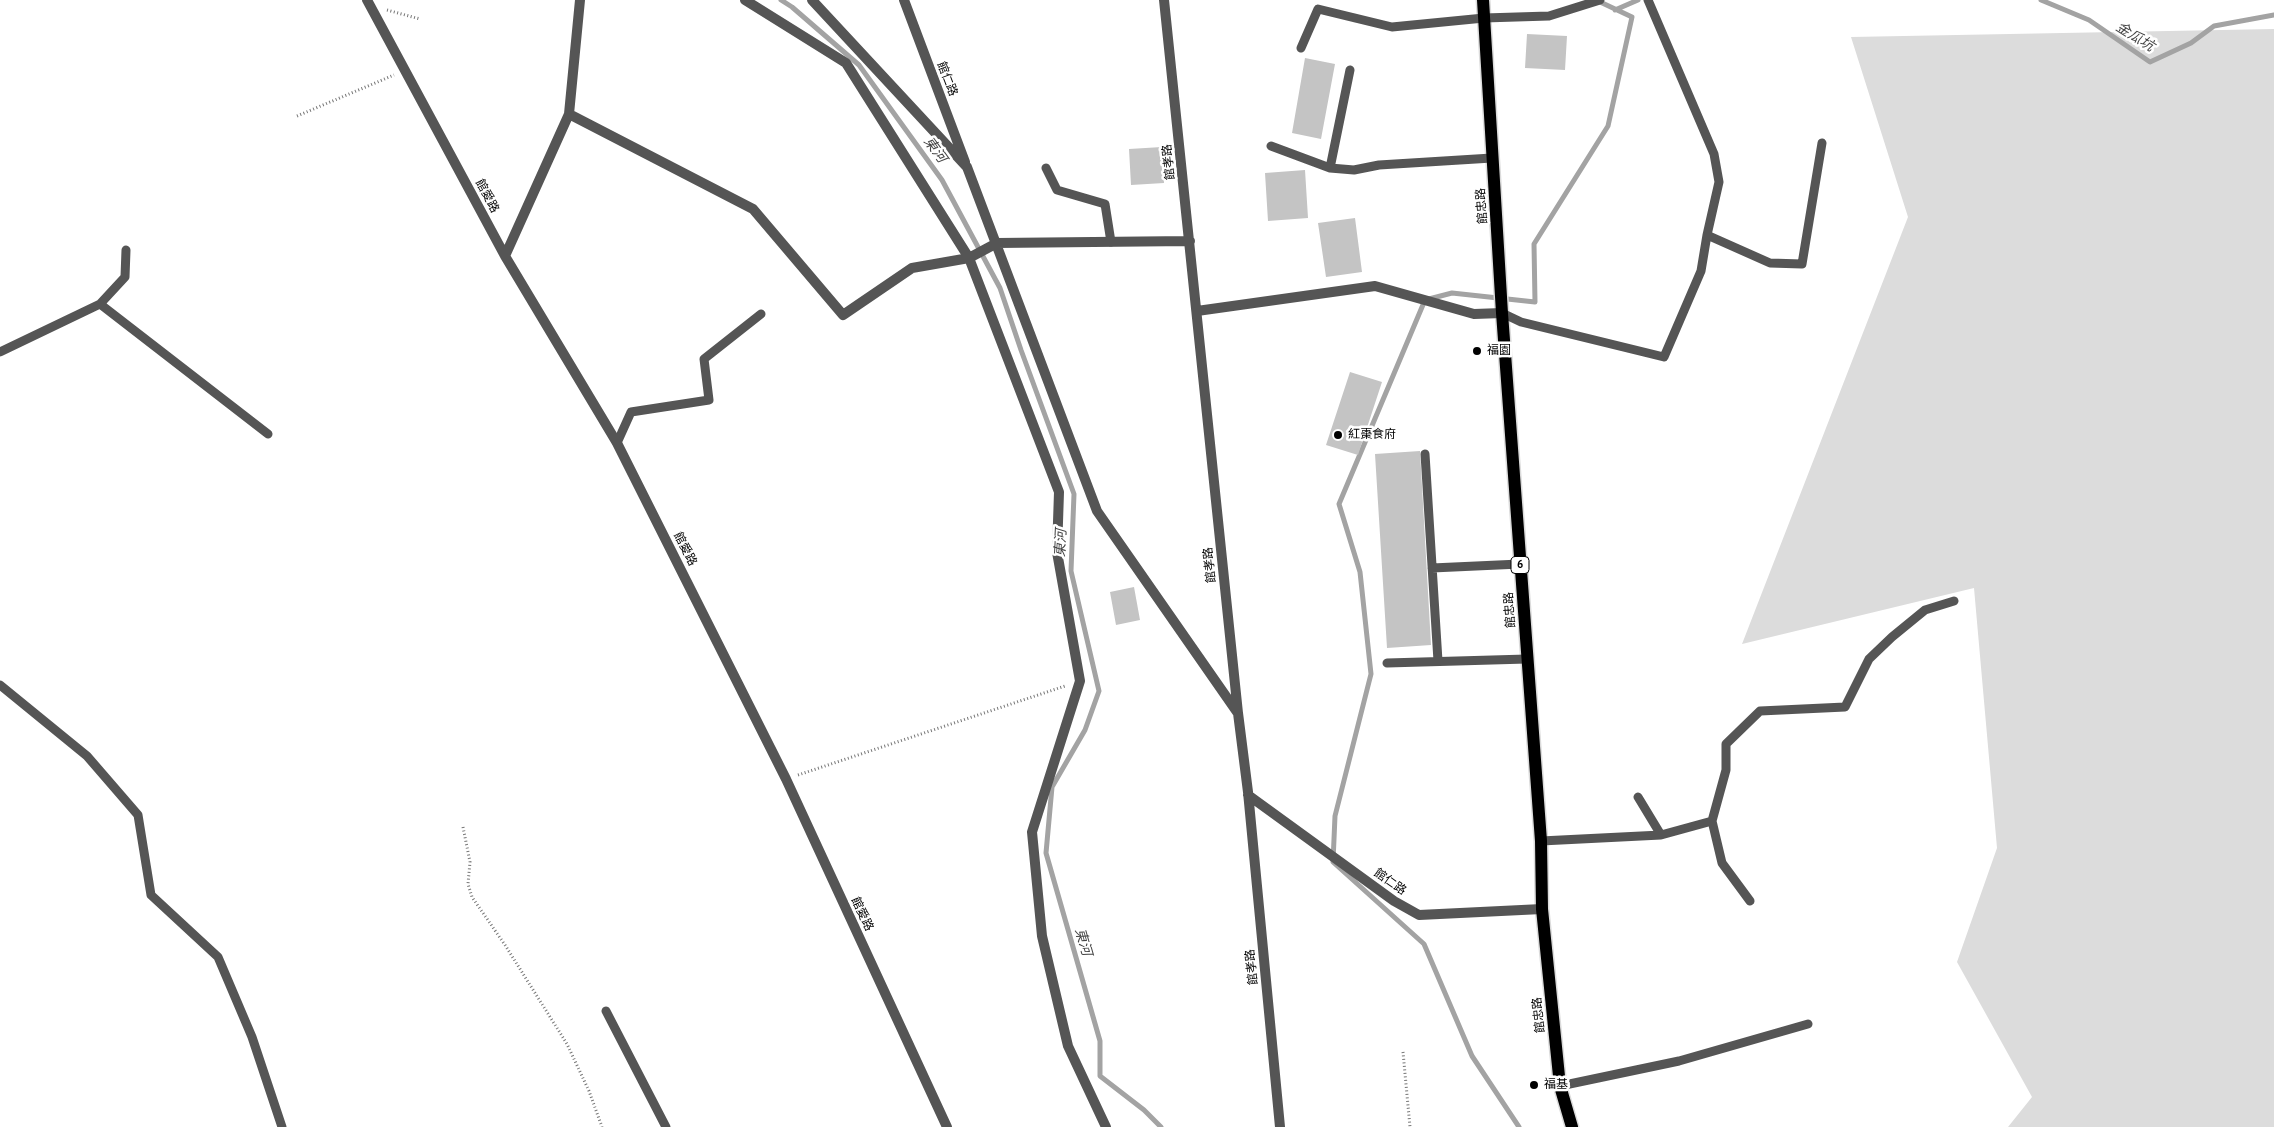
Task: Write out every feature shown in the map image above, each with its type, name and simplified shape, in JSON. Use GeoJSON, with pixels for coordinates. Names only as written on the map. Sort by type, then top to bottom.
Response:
{"type":"FeatureCollection","features":[{"type":"Feature","properties":{"kind":"main road","name":"館忠路"},"geometry":{"type":"LineString","coordinates":[[1483,0],[1502,313],[1541,842],[1542,910],[1560,1086],[1572,1127]]}},
{"type":"Feature","properties":{"kind":"street"},"geometry":{"type":"LineString","coordinates":[[505,256],[569,114],[580,0]]}},
{"type":"Feature","properties":{"kind":"street"},"geometry":{"type":"LineString","coordinates":[[745,0],[846,62],[969,258],[1060,492],[1057,552],[1080,681],[1032,832],[1042,936],[1068,1046],[1106,1127]]}},
{"type":"Feature","properties":{"kind":"street"},"geometry":{"type":"LineString","coordinates":[[812,0],[967,167]]}},
{"type":"Feature","properties":{"kind":"street","name":"館仁路"},"geometry":{"type":"LineString","coordinates":[[904,0],[1097,511],[1238,713]]}},
{"type":"Feature","properties":{"kind":"street","name":"館孝路"},"geometry":{"type":"LineString","coordinates":[[1164,0],[1248,795],[1280,1127]]}},
{"type":"Feature","properties":{"kind":"street","name":"館愛路"},"geometry":{"type":"LineString","coordinates":[[368,2],[505,256],[617,443],[786,779],[947,1127]]}},
{"type":"Feature","properties":{"kind":"street"},"geometry":{"type":"LineString","coordinates":[[569,114],[753,209],[843,315],[912,268],[969,258],[997,243],[1190,241]]}},
{"type":"Feature","properties":{"kind":"street"},"geometry":{"type":"LineString","coordinates":[[1196,310],[1375,286],[1474,314],[1502,313]]}},
{"type":"Feature","properties":{"kind":"street","name":"館仁路"},"geometry":{"type":"LineString","coordinates":[[1248,795],[1394,901],[1419,915],[1542,910]]}},
{"type":"Feature","properties":{"kind":"lane"},"geometry":{"type":"LineString","coordinates":[[1301,48],[1318,9],[1392,27],[1484,18],[1549,16],[1600,0]]}},
{"type":"Feature","properties":{"kind":"lane"},"geometry":{"type":"LineString","coordinates":[[1502,313],[1522,322],[1664,357],[1701,271],[1719,182],[1714,154],[1648,0]]}},
{"type":"Feature","properties":{"kind":"lane"},"geometry":{"type":"LineString","coordinates":[[1330,168],[1350,70]]}},
{"type":"Feature","properties":{"kind":"lane"},"geometry":{"type":"LineString","coordinates":[[1707,235],[1770,263],[1802,264],[1822,143]]}},
{"type":"Feature","properties":{"kind":"lane"},"geometry":{"type":"LineString","coordinates":[[1271,146],[1330,168],[1354,170],[1379,165],[1492,158]]}},
{"type":"Feature","properties":{"kind":"lane"},"geometry":{"type":"LineString","coordinates":[[1046,168],[1057,190],[1105,204],[1111,242]]}},
{"type":"Feature","properties":{"kind":"lane"},"geometry":{"type":"LineString","coordinates":[[0,352],[100,304],[126,277],[126,250]]}},
{"type":"Feature","properties":{"kind":"lane"},"geometry":{"type":"LineString","coordinates":[[100,304],[268,434]]}},
{"type":"Feature","properties":{"kind":"lane"},"geometry":{"type":"LineString","coordinates":[[617,443],[631,412],[709,400],[704,359],[761,314]]}},
{"type":"Feature","properties":{"kind":"lane"},"geometry":{"type":"LineString","coordinates":[[1425,454],[1438,662]]}},
{"type":"Feature","properties":{"kind":"lane"},"geometry":{"type":"LineString","coordinates":[[1432,568],[1520,564]]}},
{"type":"Feature","properties":{"kind":"lane"},"geometry":{"type":"LineString","coordinates":[[1750,901],[1722,863],[1712,821],[1726,770],[1726,744],[1760,711],[1845,707],[1870,660],[1892,637],[1925,610],[1954,601]]}},
{"type":"Feature","properties":{"kind":"lane"},"geometry":{"type":"LineString","coordinates":[[1387,663],[1527,660]]}},
{"type":"Feature","properties":{"kind":"lane"},"geometry":{"type":"LineString","coordinates":[[0,685],[87,756],[138,815],[150,895],[218,957],[252,1037],[282,1127]]}},
{"type":"Feature","properties":{"kind":"lane"},"geometry":{"type":"LineString","coordinates":[[1638,797],[1661,835]]}},
{"type":"Feature","properties":{"kind":"lane"},"geometry":{"type":"LineString","coordinates":[[1541,842],[1661,835],[1712,821]]}},
{"type":"Feature","properties":{"kind":"lane"},"geometry":{"type":"LineString","coordinates":[[606,1011],[666,1127]]}},
{"type":"Feature","properties":{"kind":"lane"},"geometry":{"type":"LineString","coordinates":[[1560,1086],[1679,1061],[1808,1024]]}},
{"type":"Feature","properties":{"kind":"path"},"geometry":{"type":"LineString","coordinates":[[368,2],[420,19]]}},
{"type":"Feature","properties":{"kind":"path"},"geometry":{"type":"LineString","coordinates":[[297,116],[405,70]]}},
{"type":"Feature","properties":{"kind":"path"},"geometry":{"type":"LineString","coordinates":[[786,779],[1080,681]]}},
{"type":"Feature","properties":{"kind":"path"},"geometry":{"type":"LineString","coordinates":[[463,827],[470,862],[468,884],[472,897],[506,945],[567,1044],[589,1091],[602,1127]]}},
{"type":"Feature","properties":{"kind":"path"},"geometry":{"type":"LineString","coordinates":[[1403,1052],[1410,1127]]}},
{"type":"Feature","properties":{"kind":"shaded area"},"geometry":{"type":"Polygon","coordinates":[[[2274,29],[2274,1127],[2008,1127],[2032,1097],[1957,962],[1997,848],[1974,588],[1742,644],[1908,217],[1851,37],[2274,29]]]}},
{"type":"Feature","properties":{"kind":"building"},"geometry":{"type":"Polygon","coordinates":[[[1527,34],[1567,36],[1565,70],[1525,68],[1527,34]]]}},
{"type":"Feature","properties":{"kind":"building"},"geometry":{"type":"Polygon","coordinates":[[[1305,58],[1335,64],[1321,139],[1292,133],[1305,58]]]}},
{"type":"Feature","properties":{"kind":"building"},"geometry":{"type":"Polygon","coordinates":[[[1162,147],[1164,183],[1131,185],[1129,149],[1162,147]]]}},
{"type":"Feature","properties":{"kind":"building"},"geometry":{"type":"Polygon","coordinates":[[[1305,170],[1308,218],[1268,221],[1265,173],[1305,170]]]}},
{"type":"Feature","properties":{"kind":"building"},"geometry":{"type":"Polygon","coordinates":[[[1355,218],[1362,272],[1326,277],[1318,223],[1355,218]]]}},
{"type":"Feature","properties":{"kind":"building"},"geometry":{"type":"Polygon","coordinates":[[[1350,372],[1382,382],[1358,455],[1326,445],[1350,372]]]}},
{"type":"Feature","properties":{"kind":"building"},"geometry":{"type":"Polygon","coordinates":[[[1420,451],[1431,645],[1387,648],[1375,454],[1420,451]]]}},
{"type":"Feature","properties":{"kind":"building"},"geometry":{"type":"Polygon","coordinates":[[[1134,587],[1140,620],[1116,625],[1110,592],[1134,587]]]}},
{"type":"Feature","properties":{"kind":"waterway","name":"東河"},"geometry":{"type":"LineString","coordinates":[[781,0],[792,7],[859,65],[942,180],[1000,288],[1074,494],[1071,571],[1099,691],[1085,730],[1052,787],[1046,853],[1100,1041],[1100,1076],[1144,1110],[1161,1127]]}},
{"type":"Feature","properties":{"kind":"waterway","name":"金瓜坑"},"geometry":{"type":"LineString","coordinates":[[1615,10],[1638,0]]}},
{"type":"Feature","properties":{"kind":"waterway","name":"金瓜坑"},"geometry":{"type":"LineString","coordinates":[[2041,0],[2089,20],[2150,62],[2191,43],[2214,26],[2274,15]]}},
{"type":"Feature","properties":{"kind":"waterway"},"geometry":{"type":"LineString","coordinates":[[1519,1127],[1472,1056],[1424,944],[1333,862],[1335,816],[1371,674],[1360,572],[1339,504],[1425,300],[1452,293],[1535,302],[1534,244],[1608,126],[1632,17],[1598,1]]}},
{"type":"Feature","properties":{"kind":"place","name":"福園"},"geometry":{"type":"Point","coordinates":[1477,351]}},
{"type":"Feature","properties":{"kind":"place","name":"紅棗食府"},"geometry":{"type":"Point","coordinates":[1338,435]}},
{"type":"Feature","properties":{"kind":"place","name":"福基"},"geometry":{"type":"Point","coordinates":[1534,1085]}}]}
